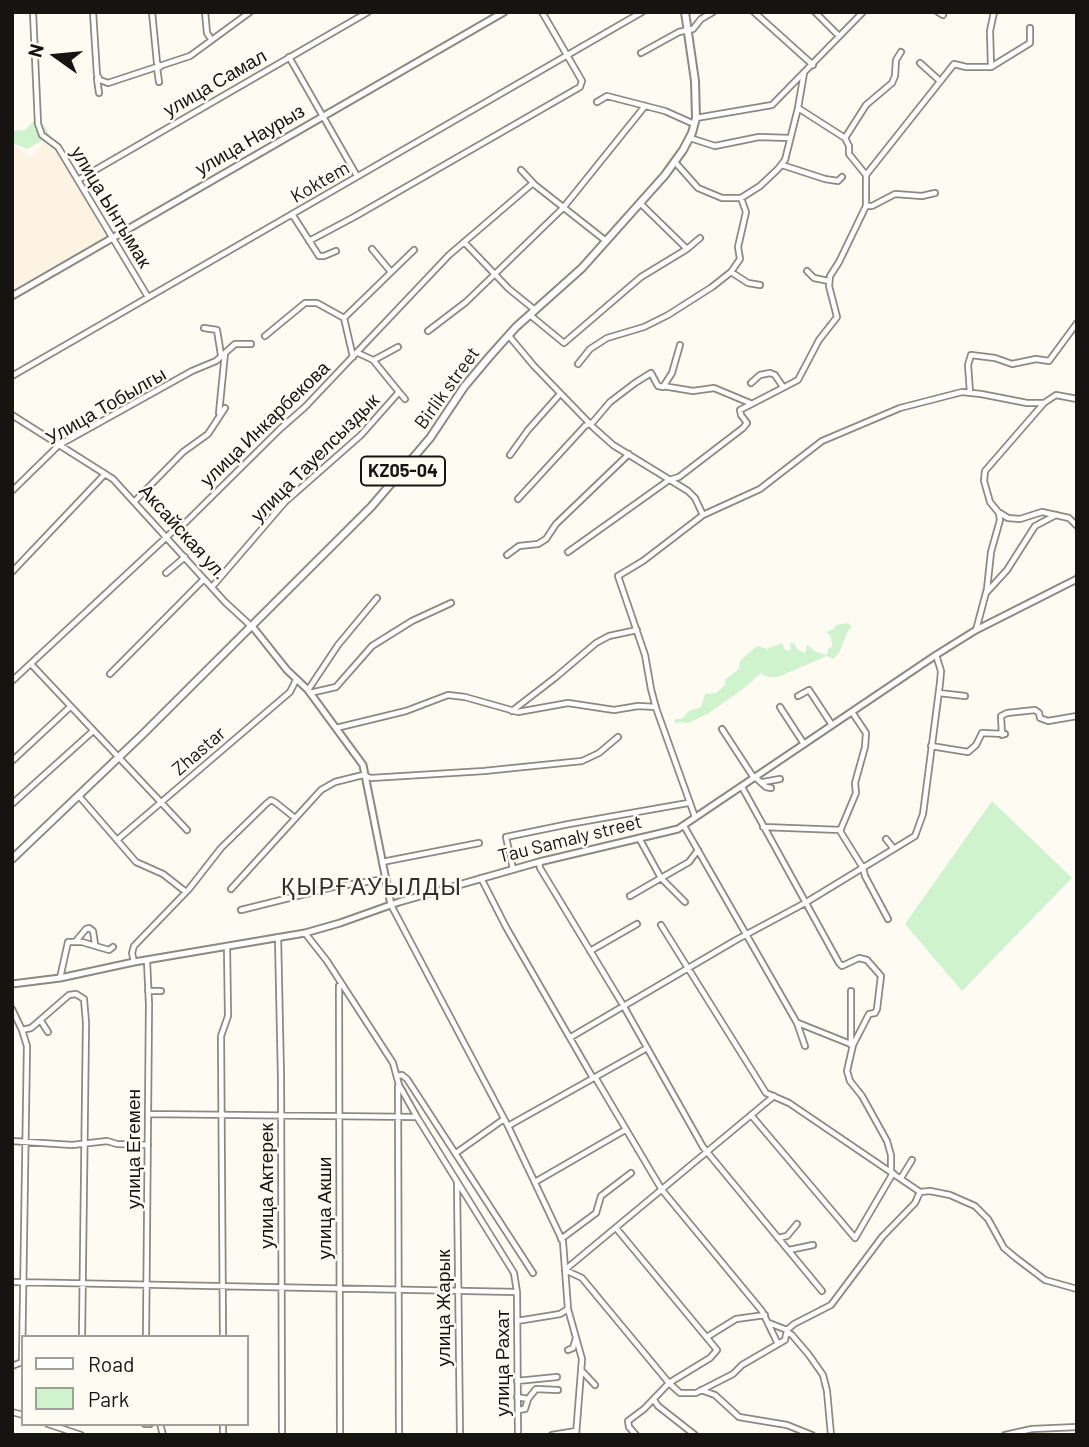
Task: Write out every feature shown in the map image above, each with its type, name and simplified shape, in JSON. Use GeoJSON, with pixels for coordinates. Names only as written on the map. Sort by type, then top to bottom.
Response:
{"type":"FeatureCollection","features":[{"type":"Feature","properties":{"kind":"main road","name":"Birlik street"},"geometry":{"type":"LineString","coordinates":[[12,859],[252,626],[396,479],[430,438],[464,387],[509,335],[571,279],[675,162],[690,138],[695,121],[695,81],[685,12]]}},
{"type":"Feature","properties":{"kind":"street","name":"улица Ынтымак"},"geometry":{"type":"LineString","coordinates":[[33,12],[38,124],[42,135],[58,147],[148,297]]}},
{"type":"Feature","properties":{"kind":"street"},"geometry":{"type":"LineString","coordinates":[[93,12],[99,93]]}},
{"type":"Feature","properties":{"kind":"street"},"geometry":{"type":"LineString","coordinates":[[152,12],[159,82]]}},
{"type":"Feature","properties":{"kind":"street"},"geometry":{"type":"LineString","coordinates":[[205,12],[207,33],[211,40]]}},
{"type":"Feature","properties":{"kind":"street"},"geometry":{"type":"LineString","coordinates":[[96,73],[100,80],[108,83],[190,56],[250,12]]}},
{"type":"Feature","properties":{"kind":"street","name":"улица Самал"},"geometry":{"type":"LineString","coordinates":[[78,180],[368,12]]}},
{"type":"Feature","properties":{"kind":"street","name":"улица Наурыз"},"geometry":{"type":"LineString","coordinates":[[12,296],[504,12]]}},
{"type":"Feature","properties":{"kind":"street"},"geometry":{"type":"LineString","coordinates":[[309,241],[580,87],[582,81],[542,12]]}},
{"type":"Feature","properties":{"kind":"street","name":"Koktem"},"geometry":{"type":"LineString","coordinates":[[12,376],[642,12]]}},
{"type":"Feature","properties":{"kind":"street"},"geometry":{"type":"LineString","coordinates":[[640,53],[679,32],[689,31],[713,12]]}},
{"type":"Feature","properties":{"kind":"street"},"geometry":{"type":"LineString","coordinates":[[754,12],[813,65]]}},
{"type":"Feature","properties":{"kind":"street"},"geometry":{"type":"LineString","coordinates":[[815,12],[839,36]]}},
{"type":"Feature","properties":{"kind":"street"},"geometry":{"type":"LineString","coordinates":[[597,102],[607,96],[695,121],[772,105],[863,12]]}},
{"type":"Feature","properties":{"kind":"street"},"geometry":{"type":"LineString","coordinates":[[990,67],[990,31],[994,12]]}},
{"type":"Feature","properties":{"kind":"street"},"geometry":{"type":"LineString","coordinates":[[568,552],[669,480],[679,477],[743,428],[747,423],[740,410],[798,380],[819,340],[837,317],[829,281],[866,206],[866,175],[954,64],[990,67],[1026,48],[1030,43],[1030,28]]}},
{"type":"Feature","properties":{"kind":"street"},"geometry":{"type":"LineString","coordinates":[[845,138],[866,105],[891,83],[895,76],[895,60],[901,52]]}},
{"type":"Feature","properties":{"kind":"street"},"geometry":{"type":"LineString","coordinates":[[289,57],[357,176]]}},
{"type":"Feature","properties":{"kind":"street"},"geometry":{"type":"LineString","coordinates":[[920,62],[940,81]]}},
{"type":"Feature","properties":{"kind":"street"},"geometry":{"type":"LineString","coordinates":[[675,162],[698,188],[722,198],[741,198],[766,181],[782,165],[798,108],[804,73]]}},
{"type":"Feature","properties":{"kind":"street"},"geometry":{"type":"LineString","coordinates":[[428,331],[496,274],[564,208],[645,106]]}},
{"type":"Feature","properties":{"kind":"street"},"geometry":{"type":"LineString","coordinates":[[798,108],[845,138],[849,154],[866,175]]}},
{"type":"Feature","properties":{"kind":"street"},"geometry":{"type":"LineString","coordinates":[[690,138],[716,146],[759,137],[790,138]]}},
{"type":"Feature","properties":{"kind":"street"},"geometry":{"type":"LineString","coordinates":[[782,165],[825,179],[838,181],[842,177]]}},
{"type":"Feature","properties":{"kind":"street"},"geometry":{"type":"LineString","coordinates":[[521,170],[533,183],[606,242]]}},
{"type":"Feature","properties":{"kind":"street","name":"улица Инкарбекова"},"geometry":{"type":"LineString","coordinates":[[12,681],[181,527],[358,353],[434,270],[533,183]]}},
{"type":"Feature","properties":{"kind":"street"},"geometry":{"type":"LineString","coordinates":[[866,206],[872,206],[899,193],[922,196],[936,193]]}},
{"type":"Feature","properties":{"kind":"street"},"geometry":{"type":"LineString","coordinates":[[578,364],[590,349],[607,338],[644,327],[668,315],[712,288],[731,272],[740,258],[737,247],[746,212],[741,198]]}},
{"type":"Feature","properties":{"kind":"street"},"geometry":{"type":"LineString","coordinates":[[639,202],[687,249]]}},
{"type":"Feature","properties":{"kind":"street"},"geometry":{"type":"LineString","coordinates":[[292,214],[319,256],[336,251]]}},
{"type":"Feature","properties":{"kind":"street"},"geometry":{"type":"LineString","coordinates":[[464,242],[564,342],[641,277],[700,239]]}},
{"type":"Feature","properties":{"kind":"street"},"geometry":{"type":"LineString","coordinates":[[372,248],[391,272]]}},
{"type":"Feature","properties":{"kind":"street"},"geometry":{"type":"LineString","coordinates":[[344,318],[414,250]]}},
{"type":"Feature","properties":{"kind":"street"},"geometry":{"type":"LineString","coordinates":[[807,271],[814,278],[829,281]]}},
{"type":"Feature","properties":{"kind":"street"},"geometry":{"type":"LineString","coordinates":[[731,272],[748,283],[760,285]]}},
{"type":"Feature","properties":{"kind":"street"},"geometry":{"type":"LineString","coordinates":[[265,336],[305,303],[310,302],[344,318]]}},
{"type":"Feature","properties":{"kind":"street"},"geometry":{"type":"LineString","coordinates":[[344,318],[353,358]]}},
{"type":"Feature","properties":{"kind":"street"},"geometry":{"type":"LineString","coordinates":[[970,393],[968,365],[971,355],[995,358],[1012,365],[1041,358],[1049,361],[1077,323]]}},
{"type":"Feature","properties":{"kind":"street"},"geometry":{"type":"LineString","coordinates":[[204,328],[217,330],[223,355],[218,418]]}},
{"type":"Feature","properties":{"kind":"street"},"geometry":{"type":"LineString","coordinates":[[509,335],[560,394],[613,445],[692,495],[703,515]]}},
{"type":"Feature","properties":{"kind":"street","name":"Улица Тобылгы"},"geometry":{"type":"LineString","coordinates":[[12,491],[59,445],[223,355],[236,344],[251,344]]}},
{"type":"Feature","properties":{"kind":"street"},"geometry":{"type":"LineString","coordinates":[[663,386],[672,373],[680,345]]}},
{"type":"Feature","properties":{"kind":"street"},"geometry":{"type":"LineString","coordinates":[[374,360],[398,347]]}},
{"type":"Feature","properties":{"kind":"street","name":"улица Тауелсыздык"},"geometry":{"type":"LineString","coordinates":[[212,587],[285,502],[361,435],[399,392],[374,360],[358,353]]}},
{"type":"Feature","properties":{"kind":"street"},"geometry":{"type":"LineString","coordinates":[[518,499],[610,402],[651,373],[658,386],[693,391],[714,388],[751,404]]}},
{"type":"Feature","properties":{"kind":"street"},"geometry":{"type":"LineString","coordinates":[[751,383],[760,375],[770,373],[775,375],[783,387]]}},
{"type":"Feature","properties":{"kind":"street"},"geometry":{"type":"LineString","coordinates":[[399,392],[405,399]]}},
{"type":"Feature","properties":{"kind":"street"},"geometry":{"type":"LineString","coordinates":[[695,817],[656,708],[645,655],[618,576],[643,561],[703,515],[760,489],[830,436],[906,405],[970,393],[1033,404],[1044,403]]}},
{"type":"Feature","properties":{"kind":"street"},"geometry":{"type":"LineString","coordinates":[[510,455],[560,394]]}},
{"type":"Feature","properties":{"kind":"street"},"geometry":{"type":"LineString","coordinates":[[1076,523],[1056,515],[1037,513],[1014,519],[999,513],[990,502],[984,481],[985,471],[1044,403],[1056,395],[1077,399]]}},
{"type":"Feature","properties":{"kind":"street"},"geometry":{"type":"LineString","coordinates":[[135,501],[183,452],[208,434],[225,408]]}},
{"type":"Feature","properties":{"kind":"street","name":"Аксайская ул."},"geometry":{"type":"LineString","coordinates":[[12,415],[106,474],[135,501],[204,579],[252,626],[296,680],[309,691],[363,765],[366,775]]}},
{"type":"Feature","properties":{"kind":"street"},"geometry":{"type":"LineString","coordinates":[[70,440],[68,446],[75,456]]}},
{"type":"Feature","properties":{"kind":"street"},"geometry":{"type":"LineString","coordinates":[[507,555],[519,546],[538,544],[546,539],[556,524],[629,454]]}},
{"type":"Feature","properties":{"kind":"street"},"geometry":{"type":"LineString","coordinates":[[12,572],[106,474]]}},
{"type":"Feature","properties":{"kind":"street"},"geometry":{"type":"LineString","coordinates":[[976,630],[987,568],[1000,520],[999,513]]}},
{"type":"Feature","properties":{"kind":"street"},"geometry":{"type":"LineString","coordinates":[[984,595],[1007,570],[1031,530],[1040,522],[1056,515]]}},
{"type":"Feature","properties":{"kind":"street"},"geometry":{"type":"LineString","coordinates":[[166,573],[185,557]]}},
{"type":"Feature","properties":{"kind":"street"},"geometry":{"type":"LineString","coordinates":[[110,674],[204,579]]}},
{"type":"Feature","properties":{"kind":"street","name":"Tau Samaly street"},"geometry":{"type":"LineString","coordinates":[[12,984],[60,978],[134,962],[305,933],[481,878],[684,826],[936,655],[976,630],[1077,579]]}},
{"type":"Feature","properties":{"kind":"street"},"geometry":{"type":"LineString","coordinates":[[309,691],[338,645],[377,598]]}},
{"type":"Feature","properties":{"kind":"street"},"geometry":{"type":"LineString","coordinates":[[309,691],[336,687],[372,646],[412,621],[451,603]]}},
{"type":"Feature","properties":{"kind":"street"},"geometry":{"type":"LineString","coordinates":[[511,712],[596,643],[609,636],[637,630]]}},
{"type":"Feature","properties":{"kind":"street"},"geometry":{"type":"LineString","coordinates":[[571,1037],[805,903],[915,836],[923,814],[939,693],[941,671],[936,655]]}},
{"type":"Feature","properties":{"kind":"street"},"geometry":{"type":"LineString","coordinates":[[31,664],[187,830]]}},
{"type":"Feature","properties":{"kind":"street","name":"Zhastar"},"geometry":{"type":"LineString","coordinates":[[117,840],[290,692],[296,680]]}},
{"type":"Feature","properties":{"kind":"street"},"geometry":{"type":"LineString","coordinates":[[798,696],[809,690],[833,726]]}},
{"type":"Feature","properties":{"kind":"street"},"geometry":{"type":"LineString","coordinates":[[939,693],[965,696]]}},
{"type":"Feature","properties":{"kind":"street"},"geometry":{"type":"LineString","coordinates":[[335,728],[406,711],[448,695],[465,696],[511,712],[526,712],[568,703],[614,710],[638,706],[656,708]]}},
{"type":"Feature","properties":{"kind":"street"},"geometry":{"type":"LineString","coordinates":[[12,761],[70,707]]}},
{"type":"Feature","properties":{"kind":"street"},"geometry":{"type":"LineString","coordinates":[[780,707],[804,744]]}},
{"type":"Feature","properties":{"kind":"street"},"geometry":{"type":"LineString","coordinates":[[931,746],[968,751],[976,745],[982,733],[1004,734],[1001,716],[1006,713],[1035,710],[1040,719],[1048,721],[1077,716]]}},
{"type":"Feature","properties":{"kind":"street"},"geometry":{"type":"LineString","coordinates":[[841,830],[856,793],[855,783],[865,747],[866,733],[852,712]]}},
{"type":"Feature","properties":{"kind":"street"},"geometry":{"type":"LineString","coordinates":[[722,729],[755,777],[766,788],[771,788]]}},
{"type":"Feature","properties":{"kind":"street"},"geometry":{"type":"LineString","coordinates":[[12,804],[93,731]]}},
{"type":"Feature","properties":{"kind":"street"},"geometry":{"type":"LineString","coordinates":[[232,889],[321,790],[335,782],[366,775],[371,778],[484,771],[582,761],[599,753],[618,737]]}},
{"type":"Feature","properties":{"kind":"street"},"geometry":{"type":"LineString","coordinates":[[366,775],[391,905],[508,1126],[561,1239],[568,1309],[580,1347],[582,1370],[576,1433],[552,1435]]}},
{"type":"Feature","properties":{"kind":"street"},"geometry":{"type":"LineString","coordinates":[[762,782],[780,779]]}},
{"type":"Feature","properties":{"kind":"street"},"geometry":{"type":"LineString","coordinates":[[741,787],[842,967],[859,958],[867,960],[881,976],[877,1009],[875,1013],[869,1014],[852,1045]]}},
{"type":"Feature","properties":{"kind":"street"},"geometry":{"type":"LineString","coordinates":[[79,796],[136,862],[163,874],[186,892]]}},
{"type":"Feature","properties":{"kind":"street"},"geometry":{"type":"LineString","coordinates":[[134,962],[134,946],[186,892],[220,848],[271,800],[296,818]]}},
{"type":"Feature","properties":{"kind":"street"},"geometry":{"type":"LineString","coordinates":[[513,869],[506,837],[595,818],[688,803]]}},
{"type":"Feature","properties":{"kind":"street"},"geometry":{"type":"LineString","coordinates":[[684,826],[797,1023],[805,1046]]}},
{"type":"Feature","properties":{"kind":"street"},"geometry":{"type":"LineString","coordinates":[[763,827],[841,830]]}},
{"type":"Feature","properties":{"kind":"street"},"geometry":{"type":"LineString","coordinates":[[841,830],[863,867],[888,919]]}},
{"type":"Feature","properties":{"kind":"street"},"geometry":{"type":"LineString","coordinates":[[639,838],[662,878],[685,902]]}},
{"type":"Feature","properties":{"kind":"street"},"geometry":{"type":"LineString","coordinates":[[886,839],[894,849]]}},
{"type":"Feature","properties":{"kind":"street"},"geometry":{"type":"LineString","coordinates":[[382,862],[479,844]]}},
{"type":"Feature","properties":{"kind":"street"},"geometry":{"type":"LineString","coordinates":[[629,896],[689,862],[698,850]]}},
{"type":"Feature","properties":{"kind":"street"},"geometry":{"type":"LineString","coordinates":[[539,862],[540,868],[707,1153],[822,1291]]}},
{"type":"Feature","properties":{"kind":"street"},"geometry":{"type":"LineString","coordinates":[[481,878],[506,927],[662,1190],[765,1315],[778,1344]]}},
{"type":"Feature","properties":{"kind":"street"},"geometry":{"type":"LineString","coordinates":[[241,910],[333,887],[385,879]]}},
{"type":"Feature","properties":{"kind":"street"},"geometry":{"type":"LineString","coordinates":[[590,951],[636,924]]}},
{"type":"Feature","properties":{"kind":"street"},"geometry":{"type":"LineString","coordinates":[[661,925],[766,1093],[789,1103],[920,1192],[950,1195],[975,1206],[988,1219],[1004,1248],[1016,1258],[1045,1280],[1077,1289]]}},
{"type":"Feature","properties":{"kind":"street"},"geometry":{"type":"LineString","coordinates":[[75,941],[89,928],[93,932],[94,944]]}},
{"type":"Feature","properties":{"kind":"street","name":"улица Рахат"},"geometry":{"type":"LineString","coordinates":[[305,933],[327,961],[393,1063],[397,1079],[417,1117],[514,1273],[517,1292],[518,1435]]}},
{"type":"Feature","properties":{"kind":"street","name":"улица Актерек"},"geometry":{"type":"LineString","coordinates":[[278,937],[282,1435]]}},
{"type":"Feature","properties":{"kind":"street"},"geometry":{"type":"LineString","coordinates":[[60,978],[68,942],[94,944],[105,949],[113,947]]}},
{"type":"Feature","properties":{"kind":"street"},"geometry":{"type":"LineString","coordinates":[[223,1335],[221,1036],[228,1016],[227,946]]}},
{"type":"Feature","properties":{"kind":"street","name":"улица Егемен"},"geometry":{"type":"LineString","coordinates":[[146,1335],[147,961]]}},
{"type":"Feature","properties":{"kind":"street","name":"улица Акши"},"geometry":{"type":"LineString","coordinates":[[338,981],[340,1435]]}},
{"type":"Feature","properties":{"kind":"street"},"geometry":{"type":"LineString","coordinates":[[148,991],[161,991]]}},
{"type":"Feature","properties":{"kind":"street"},"geometry":{"type":"LineString","coordinates":[[751,1115],[855,1238],[892,1172],[887,1141],[862,1096],[850,1081],[847,1071],[852,1045],[851,991]]}},
{"type":"Feature","properties":{"kind":"street"},"geometry":{"type":"LineString","coordinates":[[22,1030],[26,1031],[41,1021],[69,995],[80,995],[84,999],[86,1023],[82,1335]]}},
{"type":"Feature","properties":{"kind":"street"},"geometry":{"type":"LineString","coordinates":[[12,1009],[27,1046],[22,1335]]}},
{"type":"Feature","properties":{"kind":"street"},"geometry":{"type":"LineString","coordinates":[[41,1021],[48,1032]]}},
{"type":"Feature","properties":{"kind":"street"},"geometry":{"type":"LineString","coordinates":[[797,1023],[852,1045]]}},
{"type":"Feature","properties":{"kind":"street"},"geometry":{"type":"LineString","coordinates":[[508,1126],[647,1048]]}},
{"type":"Feature","properties":{"kind":"street"},"geometry":{"type":"LineString","coordinates":[[399,1435],[397,1079],[402,1075],[533,1273]]}},
{"type":"Feature","properties":{"kind":"street"},"geometry":{"type":"LineString","coordinates":[[565,1270],[774,1096]]}},
{"type":"Feature","properties":{"kind":"street"},"geometry":{"type":"LineString","coordinates":[[148,1114],[417,1117]]}},
{"type":"Feature","properties":{"kind":"street"},"geometry":{"type":"LineString","coordinates":[[456,1153],[504,1119]]}},
{"type":"Feature","properties":{"kind":"street"},"geometry":{"type":"LineString","coordinates":[[535,1182],[625,1130]]}},
{"type":"Feature","properties":{"kind":"street"},"geometry":{"type":"LineString","coordinates":[[12,1141],[59,1145],[107,1141],[148,1145]]}},
{"type":"Feature","properties":{"kind":"street"},"geometry":{"type":"LineString","coordinates":[[901,1178],[912,1160]]}},
{"type":"Feature","properties":{"kind":"street"},"geometry":{"type":"LineString","coordinates":[[561,1239],[596,1213],[601,1196],[631,1172]]}},
{"type":"Feature","properties":{"kind":"street","name":"улица Жарык"},"geometry":{"type":"LineString","coordinates":[[457,1181],[460,1435]]}},
{"type":"Feature","properties":{"kind":"street"},"geometry":{"type":"LineString","coordinates":[[565,1270],[582,1278],[669,1384],[680,1394],[696,1393],[733,1374],[785,1340],[787,1331],[831,1305],[882,1237],[915,1203],[920,1192]]}},
{"type":"Feature","properties":{"kind":"street"},"geometry":{"type":"LineString","coordinates":[[778,1238],[787,1236],[797,1224]]}},
{"type":"Feature","properties":{"kind":"street"},"geometry":{"type":"LineString","coordinates":[[616,1228],[717,1350],[669,1384],[627,1423],[636,1435]]}},
{"type":"Feature","properties":{"kind":"street"},"geometry":{"type":"LineString","coordinates":[[788,1250],[813,1245]]}},
{"type":"Feature","properties":{"kind":"street"},"geometry":{"type":"LineString","coordinates":[[12,1282],[517,1292]]}},
{"type":"Feature","properties":{"kind":"street"},"geometry":{"type":"LineString","coordinates":[[517,1321],[560,1314],[568,1309]]}},
{"type":"Feature","properties":{"kind":"street"},"geometry":{"type":"LineString","coordinates":[[707,1337],[736,1319],[765,1315]]}},
{"type":"Feature","properties":{"kind":"street"},"geometry":{"type":"LineString","coordinates":[[769,1323],[792,1335],[823,1375],[831,1435]]}},
{"type":"Feature","properties":{"kind":"street"},"geometry":{"type":"LineString","coordinates":[[568,1350],[575,1345],[576,1334]]}},
{"type":"Feature","properties":{"kind":"street"},"geometry":{"type":"LineString","coordinates":[[582,1370],[595,1385]]}},
{"type":"Feature","properties":{"kind":"street"},"geometry":{"type":"LineString","coordinates":[[517,1381],[557,1377]]}},
{"type":"Feature","properties":{"kind":"street"},"geometry":{"type":"LineString","coordinates":[[518,1410],[525,1409],[528,1399],[536,1389],[558,1390]]}},
{"type":"Feature","properties":{"kind":"street"},"geometry":{"type":"LineString","coordinates":[[701,1390],[715,1395],[739,1417],[787,1425],[812,1435]]}},
{"type":"Feature","properties":{"kind":"street"},"geometry":{"type":"LineString","coordinates":[[517,1397],[528,1399]]}},
{"type":"Feature","properties":{"kind":"street"},"geometry":{"type":"LineString","coordinates":[[654,1400],[695,1435]]}},
{"type":"Feature","properties":{"kind":"street"},"geometry":{"type":"LineString","coordinates":[[12,1420],[13,1412]]}},
{"type":"Feature","properties":{"kind":"street"},"geometry":{"type":"LineString","coordinates":[[54,1426],[80,1435]]}},
{"type":"Feature","properties":{"kind":"street"},"geometry":{"type":"LineString","coordinates":[[1005,1435],[1032,1429],[1077,1427]]}},
{"type":"Feature","properties":{"kind":"shaded area"},"geometry":{"type":"Polygon","coordinates":[[[49,136],[108,236],[12,290],[12,144],[32,157],[49,136]]]}},
{"type":"Feature","properties":{"kind":"green space"},"geometry":{"type":"Polygon","coordinates":[[[37,118],[49,134],[45,139],[27,149],[12,143],[12,131],[25,130],[37,118]]]}},
{"type":"Feature","properties":{"kind":"green space"},"geometry":{"type":"Polygon","coordinates":[[[848,623],[852,627],[833,659],[827,656],[778,677],[768,677],[761,673],[709,713],[689,723],[675,724],[675,719],[682,719],[689,711],[701,707],[705,694],[716,693],[724,686],[726,679],[739,669],[740,661],[757,646],[767,649],[782,643],[785,650],[791,651],[790,643],[794,643],[797,649],[805,653],[807,645],[816,652],[827,655],[832,646],[831,636],[826,632],[834,629],[836,625],[848,623]]]}},
{"type":"Feature","properties":{"kind":"green space"},"geometry":{"type":"Polygon","coordinates":[[[992,801],[1072,878],[962,991],[905,924],[992,801]]]}},
{"type":"Feature","properties":{"kind":"district","name":"ҚЫРҒАУЫЛДЫ"},"geometry":{"type":"Point","coordinates":[372,887]}}]}
